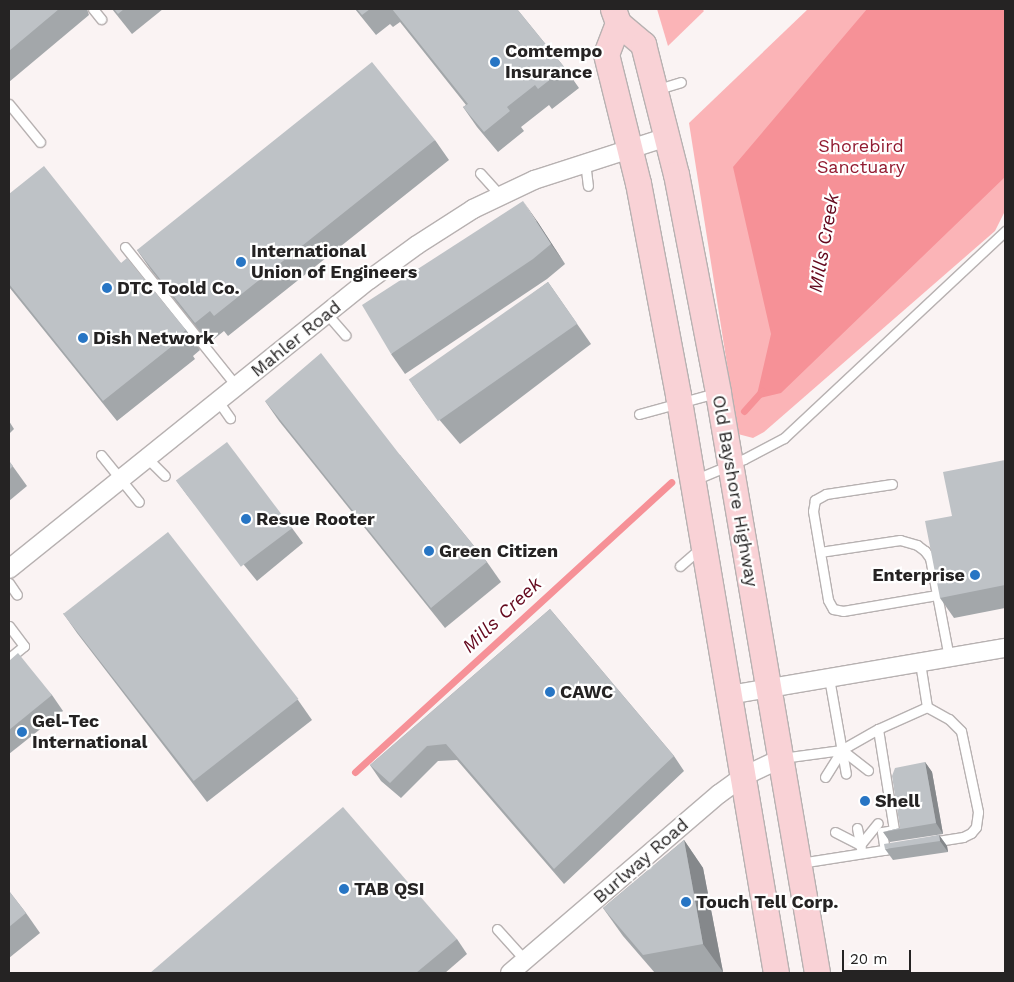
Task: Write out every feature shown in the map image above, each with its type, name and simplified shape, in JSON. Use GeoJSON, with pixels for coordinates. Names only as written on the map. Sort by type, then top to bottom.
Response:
{"type":"FeatureCollection","features":[{"type":"Feature","properties":{"kind":"main road","name":"Old Bayshore Highway"},"geometry":{"type":"LineString","coordinates":[[616,16],[643,44],[677,179],[718,392],[817,973]]}},
{"type":"Feature","properties":{"kind":"main road","name":"Old Bayshore Highway"},"geometry":{"type":"LineString","coordinates":[[616,16],[606,54],[629,149],[679,404],[776,973]]}},
{"type":"Feature","properties":{"kind":"street","name":"Mahler Road"},"geometry":{"type":"LineString","coordinates":[[9,569],[327,314],[418,245],[474,209],[534,180],[585,162],[667,138]]}},
{"type":"Feature","properties":{"kind":"street"},"geometry":{"type":"LineString","coordinates":[[728,695],[1005,648]]}},
{"type":"Feature","properties":{"kind":"street","name":"Burlway Road"},"geometry":{"type":"LineString","coordinates":[[510,973],[719,794],[742,777],[780,759]]}},
{"type":"Feature","properties":{"kind":"lane"},"geometry":{"type":"LineString","coordinates":[[93,9],[101,19]]}},
{"type":"Feature","properties":{"kind":"lane"},"geometry":{"type":"LineString","coordinates":[[655,90],[681,82]]}},
{"type":"Feature","properties":{"kind":"lane"},"geometry":{"type":"LineString","coordinates":[[9,104],[40,142]]}},
{"type":"Feature","properties":{"kind":"lane"},"geometry":{"type":"LineString","coordinates":[[585,162],[588,186]]}},
{"type":"Feature","properties":{"kind":"lane"},"geometry":{"type":"LineString","coordinates":[[480,173],[500,196]]}},
{"type":"Feature","properties":{"kind":"lane"},"geometry":{"type":"LineString","coordinates":[[692,481],[784,438],[1005,231]]}},
{"type":"Feature","properties":{"kind":"lane"},"geometry":{"type":"LineString","coordinates":[[125,247],[237,387]]}},
{"type":"Feature","properties":{"kind":"lane"},"geometry":{"type":"LineString","coordinates":[[327,314],[346,335]]}},
{"type":"Feature","properties":{"kind":"lane"},"geometry":{"type":"LineString","coordinates":[[639,414],[718,392]]}},
{"type":"Feature","properties":{"kind":"lane"},"geometry":{"type":"LineString","coordinates":[[218,401],[230,418]]}},
{"type":"Feature","properties":{"kind":"lane"},"geometry":{"type":"LineString","coordinates":[[101,455],[139,502]]}},
{"type":"Feature","properties":{"kind":"lane"},"geometry":{"type":"LineString","coordinates":[[148,458],[165,476]]}},
{"type":"Feature","properties":{"kind":"lane"},"geometry":{"type":"LineString","coordinates":[[892,484],[819,496],[815,500],[813,511],[828,600],[833,609],[838,611],[937,595]]}},
{"type":"Feature","properties":{"kind":"lane"},"geometry":{"type":"LineString","coordinates":[[820,552],[900,540],[908,541],[925,550],[930,558],[949,658]]}},
{"type":"Feature","properties":{"kind":"lane"},"geometry":{"type":"LineString","coordinates":[[680,566],[704,546]]}},
{"type":"Feature","properties":{"kind":"lane"},"geometry":{"type":"LineString","coordinates":[[9,583],[17,595]]}},
{"type":"Feature","properties":{"kind":"lane"},"geometry":{"type":"LineString","coordinates":[[9,626],[24,646],[9,658]]}},
{"type":"Feature","properties":{"kind":"lane"},"geometry":{"type":"LineString","coordinates":[[920,663],[927,707]]}},
{"type":"Feature","properties":{"kind":"lane"},"geometry":{"type":"LineString","coordinates":[[829,678],[846,774]]}},
{"type":"Feature","properties":{"kind":"lane"},"geometry":{"type":"LineString","coordinates":[[780,759],[842,750],[878,729],[927,707]]}},
{"type":"Feature","properties":{"kind":"lane"},"geometry":{"type":"LineString","coordinates":[[925,843],[963,837],[976,828],[978,820],[961,732],[949,719],[927,707]]}},
{"type":"Feature","properties":{"kind":"lane"},"geometry":{"type":"LineString","coordinates":[[878,729],[894,830],[882,832],[885,850]]}},
{"type":"Feature","properties":{"kind":"lane"},"geometry":{"type":"LineString","coordinates":[[842,750],[868,770]]}},
{"type":"Feature","properties":{"kind":"lane"},"geometry":{"type":"LineString","coordinates":[[825,777],[842,750]]}},
{"type":"Feature","properties":{"kind":"lane"},"geometry":{"type":"LineString","coordinates":[[861,849],[878,824]]}},
{"type":"Feature","properties":{"kind":"lane"},"geometry":{"type":"LineString","coordinates":[[857,828],[861,849]]}},
{"type":"Feature","properties":{"kind":"lane"},"geometry":{"type":"LineString","coordinates":[[835,832],[861,849]]}},
{"type":"Feature","properties":{"kind":"lane"},"geometry":{"type":"LineString","coordinates":[[798,863],[861,849],[885,850],[906,846]]}},
{"type":"Feature","properties":{"kind":"lane"},"geometry":{"type":"LineString","coordinates":[[497,929],[525,960]]}},
{"type":"Feature","properties":{"kind":"green space"},"geometry":{"type":"Polygon","coordinates":[[[657,9],[702,9],[704,11],[668,46],[657,9]]]}},
{"type":"Feature","properties":{"kind":"green space","name":"Shorebird Sanctuary"},"geometry":{"type":"Polygon","coordinates":[[[808,9],[1005,9],[1005,211],[995,231],[764,432],[753,438],[738,434],[689,123],[808,9]]]}},
{"type":"Feature","properties":{"kind":"water","name":"Shorebird Sanctuary"},"geometry":{"type":"Polygon","coordinates":[[[867,9],[1005,9],[1005,177],[781,393],[756,399],[771,334],[733,167],[867,9]]]}},
{"type":"Feature","properties":{"kind":"building"},"geometry":{"type":"Polygon","coordinates":[[[9,9],[59,9],[9,51],[9,9]]]}},
{"type":"Feature","properties":{"kind":"building"},"geometry":{"type":"Polygon","coordinates":[[[114,9],[124,9],[118,14],[114,9]]]}},
{"type":"Feature","properties":{"kind":"building"},"geometry":{"type":"Polygon","coordinates":[[[357,9],[370,9],[362,15],[357,9]]]}},
{"type":"Feature","properties":{"kind":"building","name":"Comtempo Insurance"},"geometry":{"type":"Polygon","coordinates":[[[392,9],[517,9],[565,68],[538,89],[535,85],[507,107],[510,111],[484,132],[463,107],[468,104],[392,9]]]}},
{"type":"Feature","properties":{"kind":"building"},"geometry":{"type":"Polygon","coordinates":[[[372,62],[435,140],[214,316],[210,311],[195,323],[137,250],[372,62]]]}},
{"type":"Feature","properties":{"kind":"building"},"geometry":{"type":"Polygon","coordinates":[[[44,166],[121,263],[127,258],[186,330],[179,336],[181,339],[103,401],[9,284],[9,194],[44,166]]]}},
{"type":"Feature","properties":{"kind":"building"},"geometry":{"type":"Polygon","coordinates":[[[523,201],[551,244],[533,259],[391,354],[362,305],[523,201]]]}},
{"type":"Feature","properties":{"kind":"building"},"geometry":{"type":"Polygon","coordinates":[[[548,282],[577,324],[438,421],[409,380],[548,282]]]}},
{"type":"Feature","properties":{"kind":"building"},"geometry":{"type":"Polygon","coordinates":[[[321,353],[400,455],[487,562],[431,608],[265,401],[321,353]]]}},
{"type":"Feature","properties":{"kind":"building","name":"Resue Rooter"},"geometry":{"type":"Polygon","coordinates":[[[227,442],[292,528],[241,567],[176,481],[227,442]]]}},
{"type":"Feature","properties":{"kind":"building","name":"Enterprise"},"geometry":{"type":"Polygon","coordinates":[[[1005,460],[1005,585],[940,598],[925,521],[952,516],[943,472],[1005,460]]]}},
{"type":"Feature","properties":{"kind":"building"},"geometry":{"type":"Polygon","coordinates":[[[9,461],[13,466],[9,470],[9,461]]]}},
{"type":"Feature","properties":{"kind":"building"},"geometry":{"type":"Polygon","coordinates":[[[168,532],[299,699],[194,781],[63,614],[168,532]]]}},
{"type":"Feature","properties":{"kind":"building","name":"CAWC"},"geometry":{"type":"Polygon","coordinates":[[[550,609],[674,756],[554,869],[446,744],[427,746],[390,783],[370,765],[550,609]]]}},
{"type":"Feature","properties":{"kind":"building"},"geometry":{"type":"Polygon","coordinates":[[[18,653],[52,695],[9,730],[9,661],[18,653]]]}},
{"type":"Feature","properties":{"kind":"building"},"geometry":{"type":"Polygon","coordinates":[[[925,762],[936,823],[883,832],[900,828],[892,776],[895,768],[925,762]]]}},
{"type":"Feature","properties":{"kind":"building","name":"TAB QSI"},"geometry":{"type":"Polygon","coordinates":[[[343,807],[457,939],[416,973],[150,973],[343,807]]]}},
{"type":"Feature","properties":{"kind":"building"},"geometry":{"type":"Polygon","coordinates":[[[939,835],[940,841],[885,849],[884,844],[939,835]]]}},
{"type":"Feature","properties":{"kind":"building"},"geometry":{"type":"Polygon","coordinates":[[[684,840],[703,944],[643,955],[603,908],[684,840]]]}},
{"type":"Feature","properties":{"kind":"building"},"geometry":{"type":"Polygon","coordinates":[[[9,891],[26,913],[9,927],[9,891]]]}},
{"type":"Feature","properties":{"kind":"waterway","name":"Mills Creek"},"geometry":{"type":"LineString","coordinates":[[744,411],[762,391]]}},
{"type":"Feature","properties":{"kind":"waterway","name":"Mills Creek"},"geometry":{"type":"LineString","coordinates":[[355,772],[671,482]]}},
{"type":"Feature","properties":{"kind":"place","name":"Comtempo Insurance"},"geometry":{"type":"Point","coordinates":[495,62]}},
{"type":"Feature","properties":{"kind":"place","name":"International Union of Engineers"},"geometry":{"type":"Point","coordinates":[241,262]}},
{"type":"Feature","properties":{"kind":"place","name":"DTC Toold Co."},"geometry":{"type":"Point","coordinates":[107,288]}},
{"type":"Feature","properties":{"kind":"place","name":"Dish Network"},"geometry":{"type":"Point","coordinates":[83,338]}},
{"type":"Feature","properties":{"kind":"place","name":"Resue Rooter"},"geometry":{"type":"Point","coordinates":[246,519]}},
{"type":"Feature","properties":{"kind":"place","name":"Green Citizen"},"geometry":{"type":"Point","coordinates":[429,551]}},
{"type":"Feature","properties":{"kind":"place","name":"Enterprise"},"geometry":{"type":"Point","coordinates":[975,575]}},
{"type":"Feature","properties":{"kind":"place","name":"CAWC"},"geometry":{"type":"Point","coordinates":[550,692]}},
{"type":"Feature","properties":{"kind":"place","name":"Gel-Tec International"},"geometry":{"type":"Point","coordinates":[22,732]}},
{"type":"Feature","properties":{"kind":"place","name":"Shell"},"geometry":{"type":"Point","coordinates":[865,801]}},
{"type":"Feature","properties":{"kind":"place","name":"TAB QSI"},"geometry":{"type":"Point","coordinates":[344,889]}},
{"type":"Feature","properties":{"kind":"place","name":"Touch Tell Corp."},"geometry":{"type":"Point","coordinates":[686,902]}}]}
